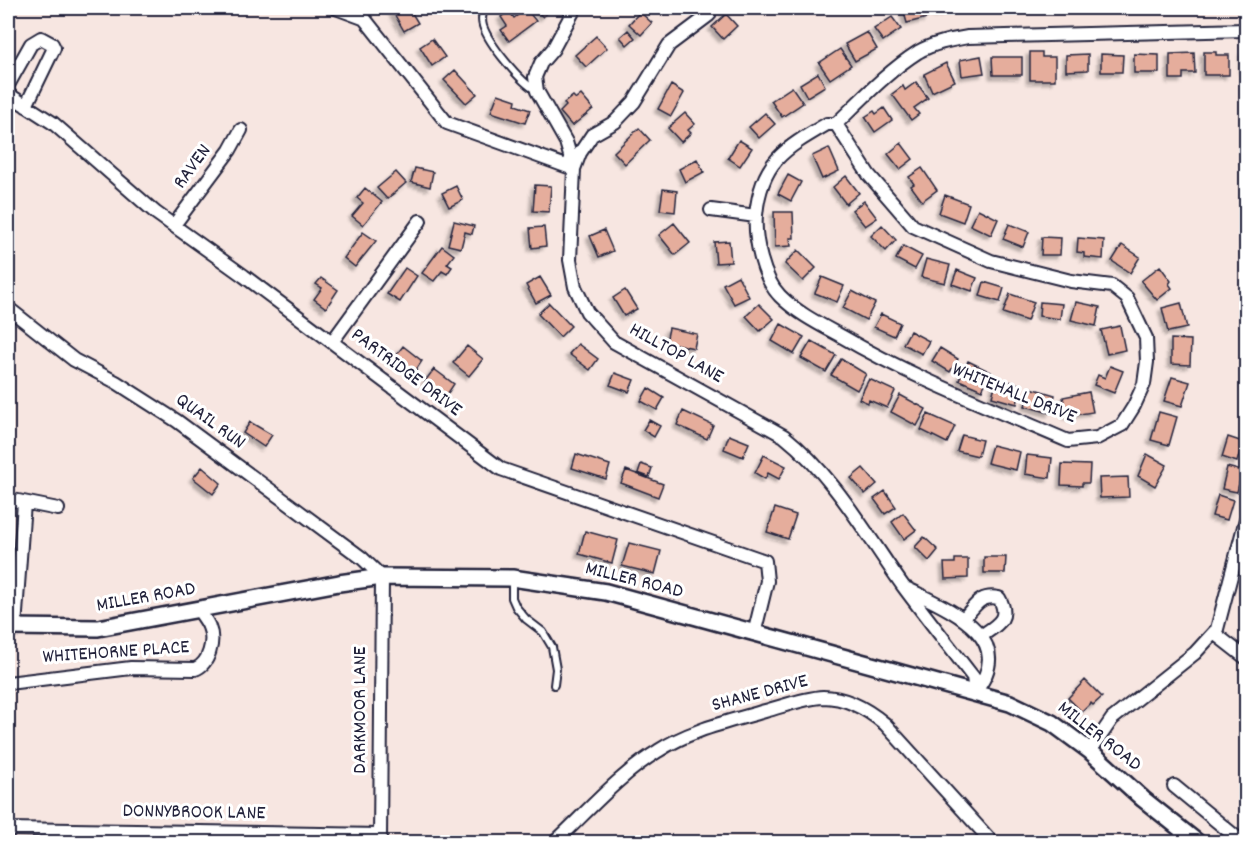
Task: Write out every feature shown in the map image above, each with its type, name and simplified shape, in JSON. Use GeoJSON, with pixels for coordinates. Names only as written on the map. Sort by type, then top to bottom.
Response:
{"type":"FeatureCollection","features":[{"type":"Feature","properties":{"kind":"street"},"geometry":{"type":"LineString","coordinates":[[336,8],[364,18]]}},
{"type":"Feature","properties":{"kind":"street"},"geometry":{"type":"LineString","coordinates":[[356,8],[447,123],[574,169]]}},
{"type":"Feature","properties":{"kind":"street"},"geometry":{"type":"LineString","coordinates":[[574,8],[553,49],[541,63],[535,77],[537,91],[566,142],[574,169]]}},
{"type":"Feature","properties":{"kind":"street","name":"HILLTOP LANE"},"geometry":{"type":"LineString","coordinates":[[709,15],[669,45],[634,102],[615,122],[592,135],[580,153],[574,169],[570,260],[575,287],[587,312],[614,342],[784,436],[807,454],[849,508],[904,587],[974,677],[975,692]]}},
{"type":"Feature","properties":{"kind":"street","name":"WHITEHALL DRIVE"},"geometry":{"type":"LineString","coordinates":[[836,124],[869,175],[913,226],[991,261],[1071,280],[1112,286],[1127,298],[1146,338],[1147,362],[1144,384],[1122,425],[1097,438],[1068,441],[884,361],[810,319],[780,296],[768,276],[757,243],[757,200],[765,174],[782,153],[827,124],[836,124],[894,70],[920,51],[948,40],[968,37],[1246,30]]}},
{"type":"Feature","properties":{"kind":"street"},"geometry":{"type":"LineString","coordinates":[[8,85],[31,44],[41,38],[52,44],[54,48],[26,106]]}},
{"type":"Feature","properties":{"kind":"street","name":"PARTRIDGE DRIVE"},"geometry":{"type":"LineString","coordinates":[[8,94],[53,123],[156,213],[501,469],[765,561],[767,581],[754,634]]}},
{"type":"Feature","properties":{"kind":"street","name":"RAVEN"},"geometry":{"type":"LineString","coordinates":[[174,225],[230,150],[241,130]]}},
{"type":"Feature","properties":{"kind":"street"},"geometry":{"type":"LineString","coordinates":[[711,210],[756,216]]}},
{"type":"Feature","properties":{"kind":"street"},"geometry":{"type":"LineString","coordinates":[[332,342],[420,221]]}},
{"type":"Feature","properties":{"kind":"street","name":"QUAIL RUN"},"geometry":{"type":"LineString","coordinates":[[8,308],[74,360],[116,382],[177,421],[362,558],[382,577]]}},
{"type":"Feature","properties":{"kind":"street"},"geometry":{"type":"LineString","coordinates":[[8,499],[58,509]]}},
{"type":"Feature","properties":{"kind":"street"},"geometry":{"type":"LineString","coordinates":[[11,627],[24,502]]}},
{"type":"Feature","properties":{"kind":"street"},"geometry":{"type":"LineString","coordinates":[[1090,751],[1112,719],[1195,653],[1217,629],[1246,519]]}},
{"type":"Feature","properties":{"kind":"street","name":"MILLER ROAD"},"geometry":{"type":"LineString","coordinates":[[11,627],[98,628],[327,585],[382,577],[512,578],[606,592],[1010,703],[1052,723],[1090,751],[1143,799],[1180,837],[1197,843]]}},
{"type":"Feature","properties":{"kind":"street","name":"DARKMOOR LANE"},"geometry":{"type":"LineString","coordinates":[[380,839],[382,577]]}},
{"type":"Feature","properties":{"kind":"street"},"geometry":{"type":"LineString","coordinates":[[904,587],[964,618],[981,636],[988,649],[988,664],[985,680],[975,692]]}},
{"type":"Feature","properties":{"kind":"street"},"geometry":{"type":"LineString","coordinates":[[964,618],[980,600],[989,596],[999,597],[1004,615],[999,624],[981,636]]}},
{"type":"Feature","properties":{"kind":"street","name":"WHITEHORNE PLACE"},"geometry":{"type":"LineString","coordinates":[[8,682],[131,668],[195,669],[201,667],[208,657],[211,642],[210,628],[199,610]]}},
{"type":"Feature","properties":{"kind":"street"},"geometry":{"type":"LineString","coordinates":[[1214,633],[1246,658]]}},
{"type":"Feature","properties":{"kind":"street","name":"SHANE DRIVE"},"geometry":{"type":"LineString","coordinates":[[555,843],[620,779],[657,751],[692,733],[798,702],[824,697],[847,701],[866,709],[885,724],[992,843]]}},
{"type":"Feature","properties":{"kind":"street"},"geometry":{"type":"LineString","coordinates":[[1174,786],[1242,843]]}},
{"type":"Feature","properties":{"kind":"street","name":"DONNYBROOK LANE"},"geometry":{"type":"LineString","coordinates":[[8,829],[380,839]]}},
{"type":"Feature","properties":{"kind":"lane"},"geometry":{"type":"LineString","coordinates":[[484,8],[481,18],[484,28],[517,75],[527,86],[537,91]]}},
{"type":"Feature","properties":{"kind":"lane"},"geometry":{"type":"LineString","coordinates":[[512,578],[512,598],[516,608],[543,633],[552,647],[556,669],[554,685]]}},
{"type":"Feature","properties":{"kind":"building"},"geometry":{"type":"Polygon","coordinates":[[[409,8],[418,23],[404,31],[392,10],[409,8]]]}},
{"type":"Feature","properties":{"kind":"building"},"geometry":{"type":"Polygon","coordinates":[[[533,8],[552,8],[543,17],[533,8]]]}},
{"type":"Feature","properties":{"kind":"building"},"geometry":{"type":"Polygon","coordinates":[[[925,8],[927,18],[907,23],[903,9],[925,8]]]}},
{"type":"Feature","properties":{"kind":"building"},"geometry":{"type":"Polygon","coordinates":[[[936,8],[959,8],[937,14],[936,8]]]}},
{"type":"Feature","properties":{"kind":"building"},"geometry":{"type":"Polygon","coordinates":[[[526,9],[536,21],[509,41],[501,30],[507,26],[501,17],[509,11],[514,18],[526,9]]]}},
{"type":"Feature","properties":{"kind":"building"},"geometry":{"type":"Polygon","coordinates":[[[640,12],[652,23],[641,35],[629,24],[640,12]]]}},
{"type":"Feature","properties":{"kind":"building"},"geometry":{"type":"Polygon","coordinates":[[[726,14],[737,26],[723,39],[712,27],[726,14]]]}},
{"type":"Feature","properties":{"kind":"building"},"geometry":{"type":"Polygon","coordinates":[[[892,17],[901,29],[883,41],[874,29],[892,17]]]}},
{"type":"Feature","properties":{"kind":"building"},"geometry":{"type":"Polygon","coordinates":[[[628,30],[635,38],[627,45],[620,37],[628,30]]]}},
{"type":"Feature","properties":{"kind":"building"},"geometry":{"type":"Polygon","coordinates":[[[867,32],[877,49],[855,61],[845,44],[867,32]]]}},
{"type":"Feature","properties":{"kind":"building"},"geometry":{"type":"Polygon","coordinates":[[[596,36],[607,48],[586,67],[575,55],[596,36]]]}},
{"type":"Feature","properties":{"kind":"building"},"geometry":{"type":"Polygon","coordinates":[[[432,39],[445,57],[432,66],[420,47],[432,39]]]}},
{"type":"Feature","properties":{"kind":"building"},"geometry":{"type":"Polygon","coordinates":[[[840,49],[851,65],[830,79],[819,63],[840,49]]]}},
{"type":"Feature","properties":{"kind":"building"},"geometry":{"type":"Polygon","coordinates":[[[1030,52],[1042,52],[1042,57],[1055,57],[1055,80],[1030,80],[1030,52]]]}},
{"type":"Feature","properties":{"kind":"building"},"geometry":{"type":"Polygon","coordinates":[[[1204,52],[1229,55],[1229,75],[1204,75],[1204,52]]]}},
{"type":"Feature","properties":{"kind":"building"},"geometry":{"type":"Polygon","coordinates":[[[1243,52],[1246,52],[1246,70],[1243,70],[1243,52]]]}},
{"type":"Feature","properties":{"kind":"building"},"geometry":{"type":"Polygon","coordinates":[[[1194,53],[1195,73],[1183,73],[1183,79],[1170,79],[1170,54],[1194,53]]]}},
{"type":"Feature","properties":{"kind":"building"},"geometry":{"type":"Polygon","coordinates":[[[1088,54],[1088,70],[1066,71],[1066,55],[1088,54]]]}},
{"type":"Feature","properties":{"kind":"building"},"geometry":{"type":"Polygon","coordinates":[[[1101,54],[1123,55],[1122,72],[1101,72],[1101,54]]]}},
{"type":"Feature","properties":{"kind":"building"},"geometry":{"type":"Polygon","coordinates":[[[1134,54],[1159,55],[1159,73],[1134,73],[1134,54]]]}},
{"type":"Feature","properties":{"kind":"building"},"geometry":{"type":"Polygon","coordinates":[[[981,56],[984,73],[962,76],[960,60],[981,56]]]}},
{"type":"Feature","properties":{"kind":"building"},"geometry":{"type":"Polygon","coordinates":[[[992,57],[1022,57],[1022,75],[993,75],[992,57]]]}},
{"type":"Feature","properties":{"kind":"building"},"geometry":{"type":"Polygon","coordinates":[[[946,63],[955,81],[932,92],[924,74],[946,63]]]}},
{"type":"Feature","properties":{"kind":"building"},"geometry":{"type":"Polygon","coordinates":[[[455,70],[477,94],[466,103],[444,80],[455,70]]]}},
{"type":"Feature","properties":{"kind":"building"},"geometry":{"type":"Polygon","coordinates":[[[818,73],[825,86],[807,97],[800,84],[818,73]]]}},
{"type":"Feature","properties":{"kind":"building"},"geometry":{"type":"Polygon","coordinates":[[[916,82],[928,98],[914,108],[919,114],[911,120],[892,94],[903,86],[905,90],[916,82]]]}},
{"type":"Feature","properties":{"kind":"building"},"geometry":{"type":"Polygon","coordinates":[[[671,85],[684,93],[671,116],[658,109],[671,85]]]}},
{"type":"Feature","properties":{"kind":"building"},"geometry":{"type":"Polygon","coordinates":[[[792,87],[803,103],[782,117],[771,101],[792,87]]]}},
{"type":"Feature","properties":{"kind":"building"},"geometry":{"type":"Polygon","coordinates":[[[498,94],[516,100],[515,105],[530,110],[525,123],[491,112],[498,94]]]}},
{"type":"Feature","properties":{"kind":"building"},"geometry":{"type":"Polygon","coordinates":[[[581,95],[593,109],[572,126],[560,112],[566,106],[564,103],[573,96],[576,99],[581,95]]]}},
{"type":"Feature","properties":{"kind":"building"},"geometry":{"type":"Polygon","coordinates":[[[884,108],[892,120],[875,132],[865,117],[874,111],[876,114],[884,108]]]}},
{"type":"Feature","properties":{"kind":"building"},"geometry":{"type":"Polygon","coordinates":[[[685,113],[695,124],[688,130],[691,133],[681,142],[668,128],[685,113]]]}},
{"type":"Feature","properties":{"kind":"building"},"geometry":{"type":"Polygon","coordinates":[[[765,113],[775,124],[759,138],[749,127],[765,113]]]}},
{"type":"Feature","properties":{"kind":"building"},"geometry":{"type":"Polygon","coordinates":[[[639,128],[650,140],[625,164],[614,152],[639,128]]]}},
{"type":"Feature","properties":{"kind":"building"},"geometry":{"type":"Polygon","coordinates":[[[739,140],[752,148],[740,166],[728,158],[739,140]]]}},
{"type":"Feature","properties":{"kind":"building"},"geometry":{"type":"Polygon","coordinates":[[[901,143],[913,159],[900,169],[888,154],[901,143]]]}},
{"type":"Feature","properties":{"kind":"building"},"geometry":{"type":"Polygon","coordinates":[[[829,148],[839,171],[822,179],[812,156],[829,148]]]}},
{"type":"Feature","properties":{"kind":"building"},"geometry":{"type":"Polygon","coordinates":[[[697,159],[704,172],[685,182],[679,169],[697,159]]]}},
{"type":"Feature","properties":{"kind":"building"},"geometry":{"type":"Polygon","coordinates":[[[415,168],[433,172],[430,187],[411,182],[415,168]]]}},
{"type":"Feature","properties":{"kind":"building"},"geometry":{"type":"Polygon","coordinates":[[[922,168],[937,190],[922,201],[911,186],[914,184],[909,177],[922,168]]]}},
{"type":"Feature","properties":{"kind":"building"},"geometry":{"type":"Polygon","coordinates":[[[396,172],[406,183],[387,199],[377,188],[396,172]]]}},
{"type":"Feature","properties":{"kind":"building"},"geometry":{"type":"Polygon","coordinates":[[[788,175],[801,182],[791,201],[778,194],[788,175]]]}},
{"type":"Feature","properties":{"kind":"building"},"geometry":{"type":"Polygon","coordinates":[[[846,176],[859,193],[846,204],[833,187],[846,176]]]}},
{"type":"Feature","properties":{"kind":"building"},"geometry":{"type":"Polygon","coordinates":[[[535,185],[551,186],[549,212],[533,211],[535,185]]]}},
{"type":"Feature","properties":{"kind":"building"},"geometry":{"type":"Polygon","coordinates":[[[456,186],[463,200],[449,207],[442,193],[456,186]]]}},
{"type":"Feature","properties":{"kind":"building"},"geometry":{"type":"Polygon","coordinates":[[[365,188],[382,202],[363,225],[352,216],[363,203],[357,198],[365,188]]]}},
{"type":"Feature","properties":{"kind":"building"},"geometry":{"type":"Polygon","coordinates":[[[663,189],[677,191],[675,212],[660,210],[663,189]]]}},
{"type":"Feature","properties":{"kind":"building"},"geometry":{"type":"Polygon","coordinates":[[[945,195],[969,204],[963,222],[939,213],[945,195]]]}},
{"type":"Feature","properties":{"kind":"building"},"geometry":{"type":"Polygon","coordinates":[[[864,201],[877,218],[865,226],[852,210],[864,201]]]}},
{"type":"Feature","properties":{"kind":"building"},"geometry":{"type":"Polygon","coordinates":[[[978,209],[998,219],[991,235],[970,225],[978,209]]]}},
{"type":"Feature","properties":{"kind":"building"},"geometry":{"type":"Polygon","coordinates":[[[774,212],[793,212],[794,238],[790,238],[791,246],[775,247],[774,212]]]}},
{"type":"Feature","properties":{"kind":"building"},"geometry":{"type":"Polygon","coordinates":[[[454,221],[474,226],[472,234],[465,232],[461,248],[448,245],[454,221]]]}},
{"type":"Feature","properties":{"kind":"building"},"geometry":{"type":"Polygon","coordinates":[[[674,223],[690,243],[675,255],[659,235],[674,223]]]}},
{"type":"Feature","properties":{"kind":"building"},"geometry":{"type":"Polygon","coordinates":[[[1009,224],[1029,232],[1023,247],[1003,239],[1009,224]]]}},
{"type":"Feature","properties":{"kind":"building"},"geometry":{"type":"Polygon","coordinates":[[[882,225],[896,240],[886,251],[871,236],[882,225]]]}},
{"type":"Feature","properties":{"kind":"building"},"geometry":{"type":"Polygon","coordinates":[[[544,227],[546,246],[532,248],[530,228],[544,227]]]}},
{"type":"Feature","properties":{"kind":"building"},"geometry":{"type":"Polygon","coordinates":[[[604,230],[613,251],[599,257],[590,236],[604,230]]]}},
{"type":"Feature","properties":{"kind":"building"},"geometry":{"type":"Polygon","coordinates":[[[363,232],[376,241],[355,267],[344,258],[363,232]]]}},
{"type":"Feature","properties":{"kind":"building"},"geometry":{"type":"Polygon","coordinates":[[[1042,237],[1061,238],[1060,255],[1041,255],[1042,237]]]}},
{"type":"Feature","properties":{"kind":"building"},"geometry":{"type":"Polygon","coordinates":[[[1078,238],[1104,240],[1103,259],[1084,257],[1084,253],[1077,252],[1078,238]]]}},
{"type":"Feature","properties":{"kind":"building"},"geometry":{"type":"Polygon","coordinates":[[[729,241],[731,262],[716,263],[714,242],[729,241]]]}},
{"type":"Feature","properties":{"kind":"building"},"geometry":{"type":"Polygon","coordinates":[[[1122,245],[1140,257],[1130,273],[1112,261],[1122,245]]]}},
{"type":"Feature","properties":{"kind":"building"},"geometry":{"type":"Polygon","coordinates":[[[442,246],[454,255],[447,264],[452,267],[447,274],[442,271],[434,281],[422,273],[442,246]]]}},
{"type":"Feature","properties":{"kind":"building"},"geometry":{"type":"Polygon","coordinates":[[[903,246],[922,256],[915,269],[896,259],[903,246]]]}},
{"type":"Feature","properties":{"kind":"building"},"geometry":{"type":"Polygon","coordinates":[[[798,250],[816,268],[803,281],[785,264],[798,250]]]}},
{"type":"Feature","properties":{"kind":"building"},"geometry":{"type":"Polygon","coordinates":[[[926,259],[950,265],[945,283],[921,277],[926,259]]]}},
{"type":"Feature","properties":{"kind":"building"},"geometry":{"type":"Polygon","coordinates":[[[1160,266],[1171,281],[1169,284],[1172,288],[1157,300],[1141,281],[1160,266]]]}},
{"type":"Feature","properties":{"kind":"building"},"geometry":{"type":"Polygon","coordinates":[[[405,268],[417,276],[400,302],[387,294],[405,268]]]}},
{"type":"Feature","properties":{"kind":"building"},"geometry":{"type":"Polygon","coordinates":[[[957,270],[977,278],[972,291],[952,284],[957,270]]]}},
{"type":"Feature","properties":{"kind":"building"},"geometry":{"type":"Polygon","coordinates":[[[738,276],[749,297],[734,304],[723,284],[738,276]]]}},
{"type":"Feature","properties":{"kind":"building"},"geometry":{"type":"Polygon","coordinates":[[[540,277],[551,295],[536,303],[526,285],[540,277]]]}},
{"type":"Feature","properties":{"kind":"building"},"geometry":{"type":"Polygon","coordinates":[[[822,277],[844,286],[837,302],[815,293],[822,277]]]}},
{"type":"Feature","properties":{"kind":"building"},"geometry":{"type":"Polygon","coordinates":[[[321,278],[338,290],[326,308],[314,299],[322,288],[316,284],[321,278]]]}},
{"type":"Feature","properties":{"kind":"building"},"geometry":{"type":"Polygon","coordinates":[[[984,282],[1004,288],[1000,302],[980,296],[984,282]]]}},
{"type":"Feature","properties":{"kind":"building"},"geometry":{"type":"Polygon","coordinates":[[[625,290],[637,309],[624,316],[613,298],[625,290]]]}},
{"type":"Feature","properties":{"kind":"building"},"geometry":{"type":"Polygon","coordinates":[[[852,291],[875,303],[866,320],[843,308],[852,291]]]}},
{"type":"Feature","properties":{"kind":"building"},"geometry":{"type":"Polygon","coordinates":[[[1010,294],[1034,302],[1027,321],[1003,313],[1010,294]]]}},
{"type":"Feature","properties":{"kind":"building"},"geometry":{"type":"Polygon","coordinates":[[[1040,302],[1062,304],[1060,319],[1039,316],[1040,302]]]}},
{"type":"Feature","properties":{"kind":"building"},"geometry":{"type":"Polygon","coordinates":[[[1076,302],[1100,307],[1096,326],[1071,320],[1076,302]]]}},
{"type":"Feature","properties":{"kind":"building"},"geometry":{"type":"Polygon","coordinates":[[[549,303],[571,326],[560,337],[538,314],[549,303]]]}},
{"type":"Feature","properties":{"kind":"building"},"geometry":{"type":"Polygon","coordinates":[[[1181,303],[1187,328],[1168,332],[1162,308],[1181,303]]]}},
{"type":"Feature","properties":{"kind":"building"},"geometry":{"type":"Polygon","coordinates":[[[759,304],[774,319],[760,331],[746,316],[759,304]]]}},
{"type":"Feature","properties":{"kind":"building"},"geometry":{"type":"Polygon","coordinates":[[[881,314],[900,323],[894,336],[874,327],[881,314]]]}},
{"type":"Feature","properties":{"kind":"building"},"geometry":{"type":"Polygon","coordinates":[[[781,324],[804,337],[794,354],[772,341],[781,324]]]}},
{"type":"Feature","properties":{"kind":"building"},"geometry":{"type":"Polygon","coordinates":[[[1120,326],[1125,350],[1107,354],[1101,330],[1120,326]]]}},
{"type":"Feature","properties":{"kind":"building"},"geometry":{"type":"Polygon","coordinates":[[[669,328],[697,334],[694,348],[666,342],[669,328]]]}},
{"type":"Feature","properties":{"kind":"building"},"geometry":{"type":"Polygon","coordinates":[[[910,331],[929,341],[922,354],[903,344],[910,331]]]}},
{"type":"Feature","properties":{"kind":"building"},"geometry":{"type":"Polygon","coordinates":[[[1171,339],[1191,340],[1190,365],[1171,364],[1171,339]]]}},
{"type":"Feature","properties":{"kind":"building"},"geometry":{"type":"Polygon","coordinates":[[[811,341],[836,355],[826,372],[801,358],[811,341]]]}},
{"type":"Feature","properties":{"kind":"building"},"geometry":{"type":"Polygon","coordinates":[[[578,344],[598,359],[590,370],[569,354],[578,344]]]}},
{"type":"Feature","properties":{"kind":"building"},"geometry":{"type":"Polygon","coordinates":[[[403,346],[422,361],[414,373],[394,358],[403,346]]]}},
{"type":"Feature","properties":{"kind":"building"},"geometry":{"type":"Polygon","coordinates":[[[467,346],[483,359],[469,376],[453,363],[467,346]]]}},
{"type":"Feature","properties":{"kind":"building"},"geometry":{"type":"Polygon","coordinates":[[[940,348],[958,359],[950,372],[932,361],[940,348]]]}},
{"type":"Feature","properties":{"kind":"building"},"geometry":{"type":"Polygon","coordinates":[[[841,359],[866,374],[857,390],[831,375],[841,359]]]}},
{"type":"Feature","properties":{"kind":"building"},"geometry":{"type":"Polygon","coordinates":[[[968,361],[991,372],[982,390],[959,380],[968,361]]]}},
{"type":"Feature","properties":{"kind":"building"},"geometry":{"type":"Polygon","coordinates":[[[1110,366],[1123,371],[1114,393],[1094,385],[1098,375],[1105,378],[1110,366]]]}},
{"type":"Feature","properties":{"kind":"building"},"geometry":{"type":"Polygon","coordinates":[[[434,369],[454,384],[446,396],[425,381],[434,369]]]}},
{"type":"Feature","properties":{"kind":"building"},"geometry":{"type":"Polygon","coordinates":[[[615,373],[634,380],[629,392],[610,385],[615,373]]]}},
{"type":"Feature","properties":{"kind":"building"},"geometry":{"type":"Polygon","coordinates":[[[1172,377],[1190,382],[1182,406],[1164,401],[1172,377]]]}},
{"type":"Feature","properties":{"kind":"building"},"geometry":{"type":"Polygon","coordinates":[[[997,378],[1022,385],[1017,404],[992,397],[997,378]]]}},
{"type":"Feature","properties":{"kind":"building"},"geometry":{"type":"Polygon","coordinates":[[[869,379],[895,391],[887,408],[869,400],[868,403],[859,399],[869,379]]]}},
{"type":"Feature","properties":{"kind":"building"},"geometry":{"type":"Polygon","coordinates":[[[648,388],[664,398],[657,410],[641,401],[648,388]]]}},
{"type":"Feature","properties":{"kind":"building"},"geometry":{"type":"Polygon","coordinates":[[[1031,388],[1055,395],[1050,413],[1025,406],[1031,388]]]}},
{"type":"Feature","properties":{"kind":"building"},"geometry":{"type":"Polygon","coordinates":[[[1089,392],[1093,412],[1067,416],[1063,397],[1089,392]]]}},
{"type":"Feature","properties":{"kind":"building"},"geometry":{"type":"Polygon","coordinates":[[[900,395],[926,409],[917,426],[891,412],[900,395]]]}},
{"type":"Feature","properties":{"kind":"building"},"geometry":{"type":"Polygon","coordinates":[[[683,411],[713,425],[707,439],[677,425],[683,411]]]}},
{"type":"Feature","properties":{"kind":"building"},"geometry":{"type":"Polygon","coordinates":[[[1159,412],[1177,417],[1169,445],[1151,440],[1159,412]]]}},
{"type":"Feature","properties":{"kind":"building"},"geometry":{"type":"Polygon","coordinates":[[[928,414],[955,426],[947,443],[921,430],[928,414]]]}},
{"type":"Feature","properties":{"kind":"building"},"geometry":{"type":"Polygon","coordinates":[[[649,420],[660,426],[654,437],[643,430],[649,420]]]}},
{"type":"Feature","properties":{"kind":"building"},"geometry":{"type":"Polygon","coordinates":[[[250,422],[272,435],[264,447],[243,433],[250,422]]]}},
{"type":"Feature","properties":{"kind":"building"},"geometry":{"type":"Polygon","coordinates":[[[729,435],[749,443],[743,457],[724,449],[729,435]]]}},
{"type":"Feature","properties":{"kind":"building"},"geometry":{"type":"Polygon","coordinates":[[[962,435],[982,440],[978,456],[957,451],[962,435]]]}},
{"type":"Feature","properties":{"kind":"building"},"geometry":{"type":"Polygon","coordinates":[[[1228,437],[1243,442],[1237,462],[1222,457],[1228,437]]]}},
{"type":"Feature","properties":{"kind":"building"},"geometry":{"type":"Polygon","coordinates":[[[992,445],[1020,452],[1016,470],[987,463],[992,445]]]}},
{"type":"Feature","properties":{"kind":"building"},"geometry":{"type":"Polygon","coordinates":[[[576,454],[610,465],[606,479],[572,468],[576,454]]]}},
{"type":"Feature","properties":{"kind":"building"},"geometry":{"type":"Polygon","coordinates":[[[1147,454],[1167,465],[1155,486],[1138,476],[1147,454]]]}},
{"type":"Feature","properties":{"kind":"building"},"geometry":{"type":"Polygon","coordinates":[[[764,455],[786,466],[779,479],[768,473],[765,479],[755,473],[764,455]]]}},
{"type":"Feature","properties":{"kind":"building"},"geometry":{"type":"Polygon","coordinates":[[[1027,455],[1052,458],[1050,478],[1025,474],[1027,455]]]}},
{"type":"Feature","properties":{"kind":"building"},"geometry":{"type":"Polygon","coordinates":[[[641,464],[652,468],[649,477],[638,473],[641,464]]]}},
{"type":"Feature","properties":{"kind":"building"},"geometry":{"type":"Polygon","coordinates":[[[1062,464],[1090,465],[1089,483],[1082,483],[1082,486],[1061,485],[1062,464]]]}},
{"type":"Feature","properties":{"kind":"building"},"geometry":{"type":"Polygon","coordinates":[[[202,467],[221,483],[213,494],[193,478],[202,467]]]}},
{"type":"Feature","properties":{"kind":"building"},"geometry":{"type":"Polygon","coordinates":[[[1227,467],[1242,471],[1237,492],[1222,489],[1227,467]]]}},
{"type":"Feature","properties":{"kind":"building"},"geometry":{"type":"Polygon","coordinates":[[[863,468],[877,484],[865,494],[851,478],[863,468]]]}},
{"type":"Feature","properties":{"kind":"building"},"geometry":{"type":"Polygon","coordinates":[[[626,470],[663,484],[658,497],[621,483],[626,470]]]}},
{"type":"Feature","properties":{"kind":"building"},"geometry":{"type":"Polygon","coordinates":[[[1128,477],[1129,497],[1100,498],[1099,478],[1128,477]]]}},
{"type":"Feature","properties":{"kind":"building"},"geometry":{"type":"Polygon","coordinates":[[[885,491],[896,507],[885,514],[874,499],[885,491]]]}},
{"type":"Feature","properties":{"kind":"building"},"geometry":{"type":"Polygon","coordinates":[[[1218,495],[1233,500],[1227,520],[1212,516],[1218,495]]]}},
{"type":"Feature","properties":{"kind":"building"},"geometry":{"type":"Polygon","coordinates":[[[775,508],[796,515],[788,539],[767,532],[775,508]]]}},
{"type":"Feature","properties":{"kind":"building"},"geometry":{"type":"Polygon","coordinates":[[[903,513],[916,530],[904,539],[892,522],[903,513]]]}},
{"type":"Feature","properties":{"kind":"building"},"geometry":{"type":"Polygon","coordinates":[[[585,531],[618,540],[612,563],[579,554],[585,531]]]}},
{"type":"Feature","properties":{"kind":"building"},"geometry":{"type":"Polygon","coordinates":[[[924,537],[938,550],[929,561],[915,547],[924,537]]]}},
{"type":"Feature","properties":{"kind":"building"},"geometry":{"type":"Polygon","coordinates":[[[629,543],[661,551],[655,574],[622,566],[629,543]]]}},
{"type":"Feature","properties":{"kind":"building"},"geometry":{"type":"Polygon","coordinates":[[[984,557],[1006,557],[1005,573],[984,573],[984,557]]]}},
{"type":"Feature","properties":{"kind":"building"},"geometry":{"type":"Polygon","coordinates":[[[955,559],[968,559],[968,578],[945,579],[944,563],[955,563],[955,559]]]}},
{"type":"Feature","properties":{"kind":"building"},"geometry":{"type":"Polygon","coordinates":[[[1085,680],[1102,697],[1082,712],[1068,698],[1085,680]]]}}]}
